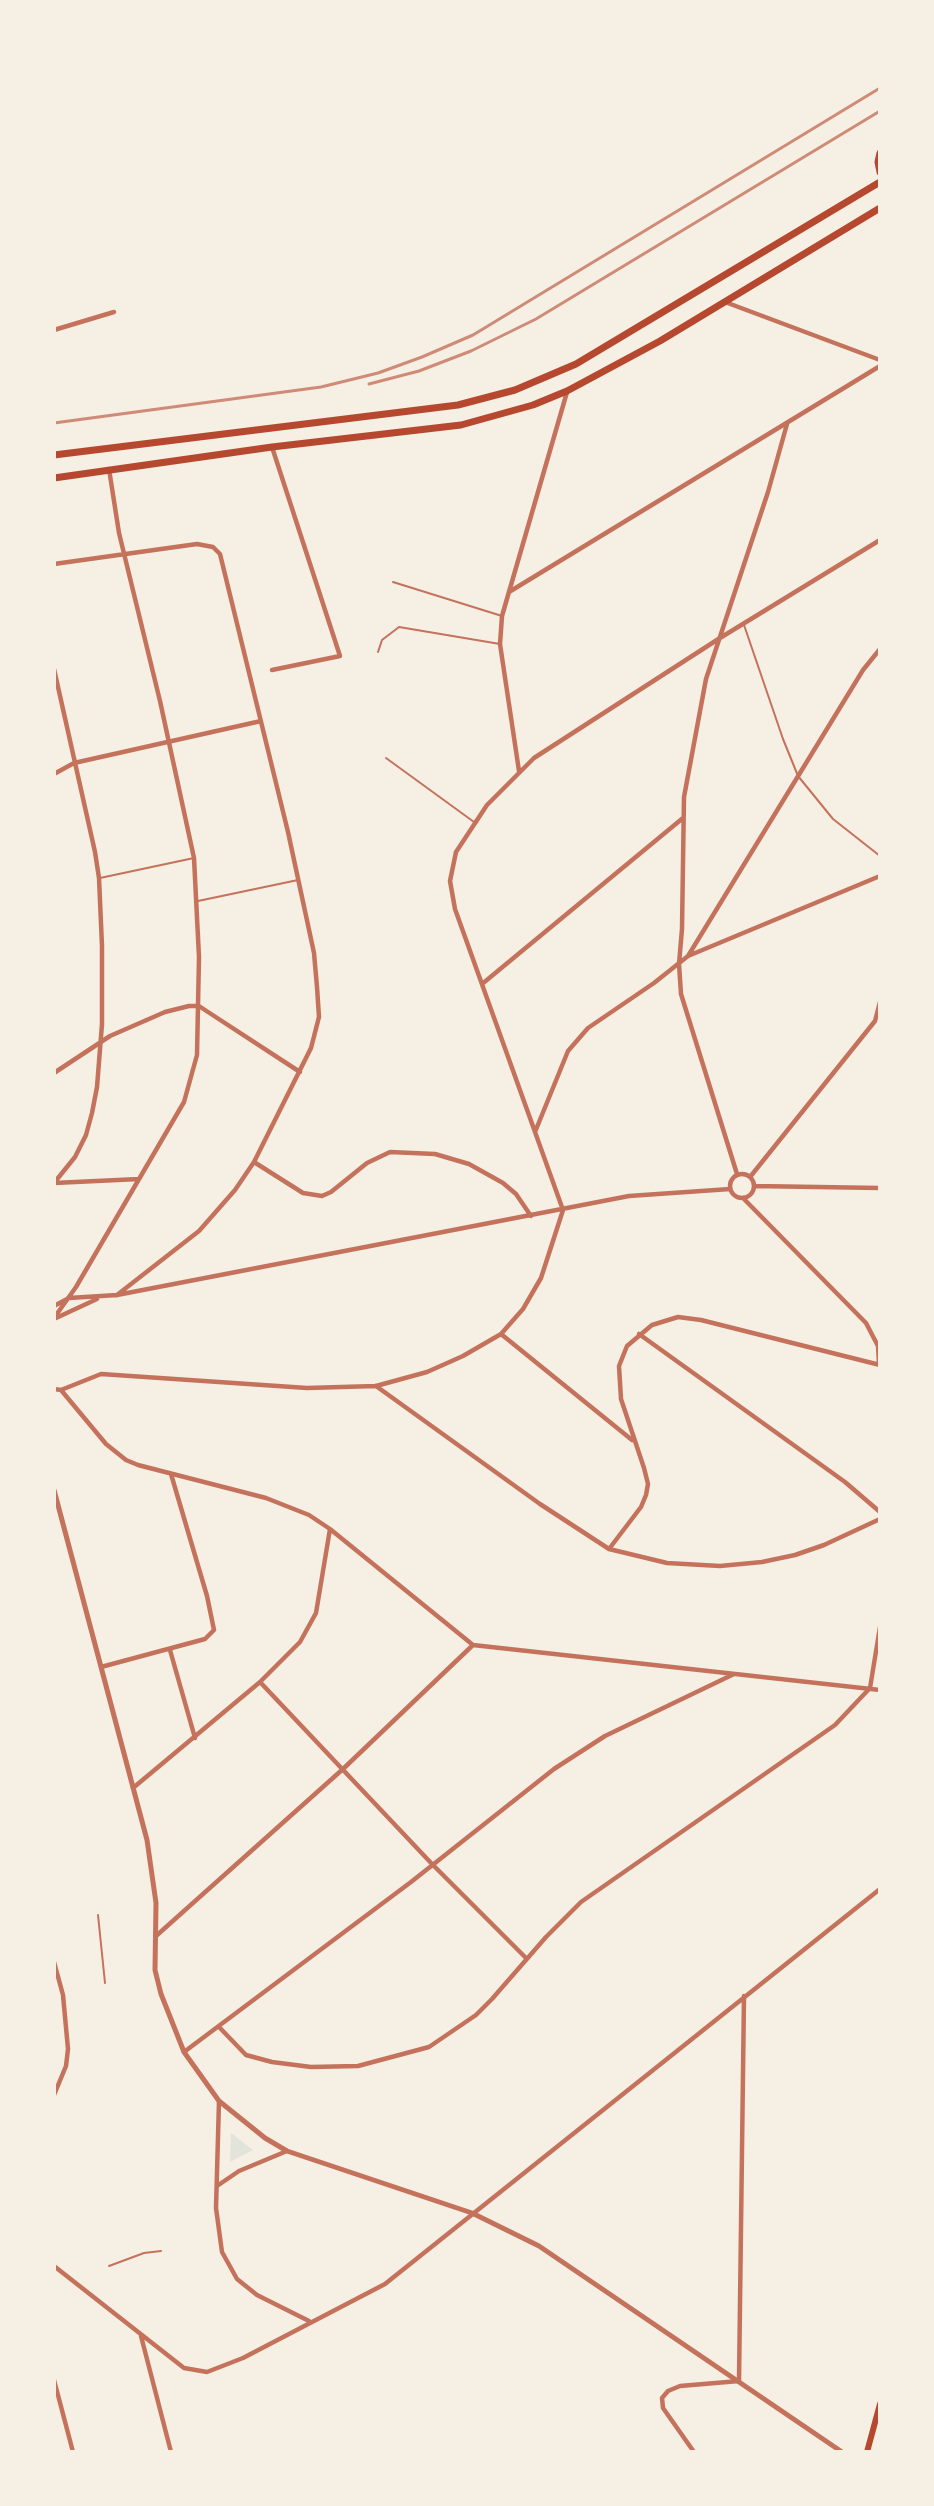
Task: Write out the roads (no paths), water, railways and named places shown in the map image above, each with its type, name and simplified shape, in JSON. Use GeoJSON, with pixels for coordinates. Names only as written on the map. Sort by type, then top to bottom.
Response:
{"type":"FeatureCollection","features":[{"type":"Feature","properties":{"kind":"main road"},"geometry":{"type":"LineString","coordinates":[[880,153],[878,162],[880,172]]}},
{"type":"Feature","properties":{"kind":"main road"},"geometry":{"type":"LineString","coordinates":[[54,455],[458,405],[515,390],[576,364],[880,182]]}},
{"type":"Feature","properties":{"kind":"main road"},"geometry":{"type":"LineString","coordinates":[[54,478],[272,447],[461,425],[499,416],[567,392],[660,341],[880,208]]}},
{"type":"Feature","properties":{"kind":"main road"},"geometry":{"type":"LineString","coordinates":[[867,2452],[880,2404]]}},
{"type":"Feature","properties":{"kind":"street"},"geometry":{"type":"LineString","coordinates":[[723,301],[880,360]]}},
{"type":"Feature","properties":{"kind":"street"},"geometry":{"type":"LineString","coordinates":[[54,330],[114,312]]}},
{"type":"Feature","properties":{"kind":"street"},"geometry":{"type":"LineString","coordinates":[[509,592],[880,366]]}},
{"type":"Feature","properties":{"kind":"street"},"geometry":{"type":"LineString","coordinates":[[519,771],[500,644],[502,615],[547,470],[567,392]]}},
{"type":"Feature","properties":{"kind":"street"},"geometry":{"type":"LineString","coordinates":[[737,1174],[684,1009],[679,964],[682,929],[683,818],[693,739],[706,679],[787,424]]}},
{"type":"Feature","properties":{"kind":"street"},"geometry":{"type":"LineString","coordinates":[[272,447],[340,656],[272,670]]}},
{"type":"Feature","properties":{"kind":"street"},"geometry":{"type":"LineString","coordinates":[[54,1319],[69,1298],[164,1139],[190,1088],[197,1055],[198,901],[194,858],[124,555],[109,470]]}},
{"type":"Feature","properties":{"kind":"street"},"geometry":{"type":"LineString","coordinates":[[54,1389],[62,1390],[101,1374],[307,1388],[376,1386],[428,1372],[463,1356],[501,1334],[523,1309],[541,1278],[563,1210],[454,909],[450,881],[456,852],[474,822],[519,771],[561,739],[880,540]]}},
{"type":"Feature","properties":{"kind":"street"},"geometry":{"type":"LineString","coordinates":[[54,564],[197,544],[218,550],[223,559],[298,880],[314,953],[319,1005],[317,1030],[300,1072],[254,1162],[235,1190],[198,1231],[117,1295]]}},
{"type":"Feature","properties":{"kind":"street"},"geometry":{"type":"LineString","coordinates":[[535,1132],[560,1070],[576,1040],[588,1028],[688,956],[863,670],[880,649]]}},
{"type":"Feature","properties":{"kind":"street"},"geometry":{"type":"LineString","coordinates":[[54,669],[99,878],[102,946],[97,1087],[86,1135],[75,1158],[54,1183]]}},
{"type":"Feature","properties":{"kind":"street"},"geometry":{"type":"LineString","coordinates":[[54,774],[74,763],[261,721]]}},
{"type":"Feature","properties":{"kind":"street"},"geometry":{"type":"LineString","coordinates":[[482,984],[683,818]]}},
{"type":"Feature","properties":{"kind":"street"},"geometry":{"type":"LineString","coordinates":[[688,956],[880,876]]}},
{"type":"Feature","properties":{"kind":"street"},"geometry":{"type":"LineString","coordinates":[[750,1177],[875,1021],[880,1002]]}},
{"type":"Feature","properties":{"kind":"street"},"geometry":{"type":"LineString","coordinates":[[54,1073],[100,1041],[172,1010],[199,1006],[300,1072]]}},
{"type":"Feature","properties":{"kind":"street"},"geometry":{"type":"LineString","coordinates":[[875,1021],[880,1026]]}},
{"type":"Feature","properties":{"kind":"street"},"geometry":{"type":"LineString","coordinates":[[254,1162],[303,1193],[322,1196],[331,1192],[367,1163],[390,1152],[435,1154],[469,1164],[503,1183],[516,1194],[531,1216]]}},
{"type":"Feature","properties":{"kind":"street"},"geometry":{"type":"LineString","coordinates":[[737,1174],[750,1177]]}},
{"type":"Feature","properties":{"kind":"street"},"geometry":{"type":"LineString","coordinates":[[609,1549],[641,1507],[648,1484],[621,1399],[619,1366],[627,1346],[639,1334],[666,1319],[690,1318],[880,1364],[878,1346],[866,1323],[743,1198],[733,1194],[730,1183],[737,1174]]}},
{"type":"Feature","properties":{"kind":"street"},"geometry":{"type":"LineString","coordinates":[[750,1177],[754,1186]]}},
{"type":"Feature","properties":{"kind":"street"},"geometry":{"type":"LineString","coordinates":[[54,1183],[139,1179]]}},
{"type":"Feature","properties":{"kind":"street"},"geometry":{"type":"LineString","coordinates":[[754,1186],[880,1188]]}},
{"type":"Feature","properties":{"kind":"street"},"geometry":{"type":"LineString","coordinates":[[743,1198],[748,1196],[754,1186]]}},
{"type":"Feature","properties":{"kind":"street"},"geometry":{"type":"LineString","coordinates":[[54,1306],[69,1298],[99,1298],[117,1295],[629,1196],[730,1189]]}},
{"type":"Feature","properties":{"kind":"street"},"geometry":{"type":"LineString","coordinates":[[54,1319],[99,1298]]}},
{"type":"Feature","properties":{"kind":"street"},"geometry":{"type":"LineString","coordinates":[[501,1334],[634,1441]]}},
{"type":"Feature","properties":{"kind":"street"},"geometry":{"type":"LineString","coordinates":[[639,1334],[845,1482],[880,1512]]}},
{"type":"Feature","properties":{"kind":"street"},"geometry":{"type":"LineString","coordinates":[[376,1386],[540,1504],[609,1549],[667,1563],[720,1566],[762,1562],[795,1555],[880,1519]]}},
{"type":"Feature","properties":{"kind":"street"},"geometry":{"type":"LineString","coordinates":[[62,1390],[115,1452],[138,1466],[291,1506],[330,1529],[473,1645],[880,1690]]}},
{"type":"Feature","properties":{"kind":"street"},"geometry":{"type":"LineString","coordinates":[[101,1667],[170,1650],[209,1637],[214,1630],[171,1474]]}},
{"type":"Feature","properties":{"kind":"street"},"geometry":{"type":"LineString","coordinates":[[54,1490],[133,1788],[154,1878],[155,1970],[171,2022],[184,2052],[219,2101],[265,2138],[287,2151],[472,2213],[539,2246],[842,2452]]}},
{"type":"Feature","properties":{"kind":"street"},"geometry":{"type":"LineString","coordinates":[[133,1788],[260,1682],[300,1642],[309,1630],[321,1590],[330,1529]]}},
{"type":"Feature","properties":{"kind":"street"},"geometry":{"type":"LineString","coordinates":[[220,2028],[237,2048],[255,2058],[329,2068],[373,2063],[429,2047],[451,2034],[492,1999],[581,1902],[821,1736],[870,1688],[880,1627]]}},
{"type":"Feature","properties":{"kind":"street"},"geometry":{"type":"LineString","coordinates":[[156,1936],[344,1768],[473,1645]]}},
{"type":"Feature","properties":{"kind":"street"},"geometry":{"type":"LineString","coordinates":[[170,1650],[195,1738]]}},
{"type":"Feature","properties":{"kind":"street"},"geometry":{"type":"LineString","coordinates":[[184,2052],[220,2028],[582,1750],[631,1722],[736,1673]]}},
{"type":"Feature","properties":{"kind":"street"},"geometry":{"type":"LineString","coordinates":[[260,1682],[344,1768],[432,1864],[527,1959]]}},
{"type":"Feature","properties":{"kind":"street"},"geometry":{"type":"LineString","coordinates":[[54,2266],[184,2368],[201,2373],[218,2369],[243,2358],[309,2321],[385,2284],[880,1889]]}},
{"type":"Feature","properties":{"kind":"street"},"geometry":{"type":"LineString","coordinates":[[54,1962],[63,1995],[68,2049],[66,2066],[54,2095]]}},
{"type":"Feature","properties":{"kind":"street"},"geometry":{"type":"LineString","coordinates":[[739,2381],[744,1996]]}},
{"type":"Feature","properties":{"kind":"street"},"geometry":{"type":"LineString","coordinates":[[219,2101],[217,2186],[218,2228],[222,2252],[237,2279],[271,2304],[309,2321]]}},
{"type":"Feature","properties":{"kind":"street"},"geometry":{"type":"LineString","coordinates":[[217,2186],[239,2172],[287,2151]]}},
{"type":"Feature","properties":{"kind":"street"},"geometry":{"type":"LineString","coordinates":[[140,2334],[171,2452]]}},
{"type":"Feature","properties":{"kind":"street"},"geometry":{"type":"LineString","coordinates":[[54,2380],[73,2452]]}},
{"type":"Feature","properties":{"kind":"street"},"geometry":{"type":"LineString","coordinates":[[694,2452],[663,2408],[662,2398],[668,2391],[680,2386],[739,2381]]}},
{"type":"Feature","properties":{"kind":"lane"},"geometry":{"type":"LineString","coordinates":[[393,582],[502,615]]}},
{"type":"Feature","properties":{"kind":"lane"},"geometry":{"type":"LineString","coordinates":[[744,624],[783,740],[798,776],[833,819],[880,856]]}},
{"type":"Feature","properties":{"kind":"lane"},"geometry":{"type":"LineString","coordinates":[[378,652],[382,640],[399,627],[500,644]]}},
{"type":"Feature","properties":{"kind":"lane"},"geometry":{"type":"LineString","coordinates":[[386,758],[474,822]]}},
{"type":"Feature","properties":{"kind":"lane"},"geometry":{"type":"LineString","coordinates":[[99,878],[194,858]]}},
{"type":"Feature","properties":{"kind":"lane"},"geometry":{"type":"LineString","coordinates":[[198,901],[298,880]]}},
{"type":"Feature","properties":{"kind":"lane"},"geometry":{"type":"LineString","coordinates":[[98,1915],[105,1983]]}},
{"type":"Feature","properties":{"kind":"lane"},"geometry":{"type":"LineString","coordinates":[[109,2266],[144,2253],[161,2251]]}},
{"type":"Feature","properties":{"kind":"railway"},"geometry":{"type":"LineString","coordinates":[[54,423],[321,387],[378,373],[422,357],[473,335],[880,88]]}},
{"type":"Feature","properties":{"kind":"railway"},"geometry":{"type":"LineString","coordinates":[[369,384],[419,371],[471,351],[536,319],[880,111]]}}]}
